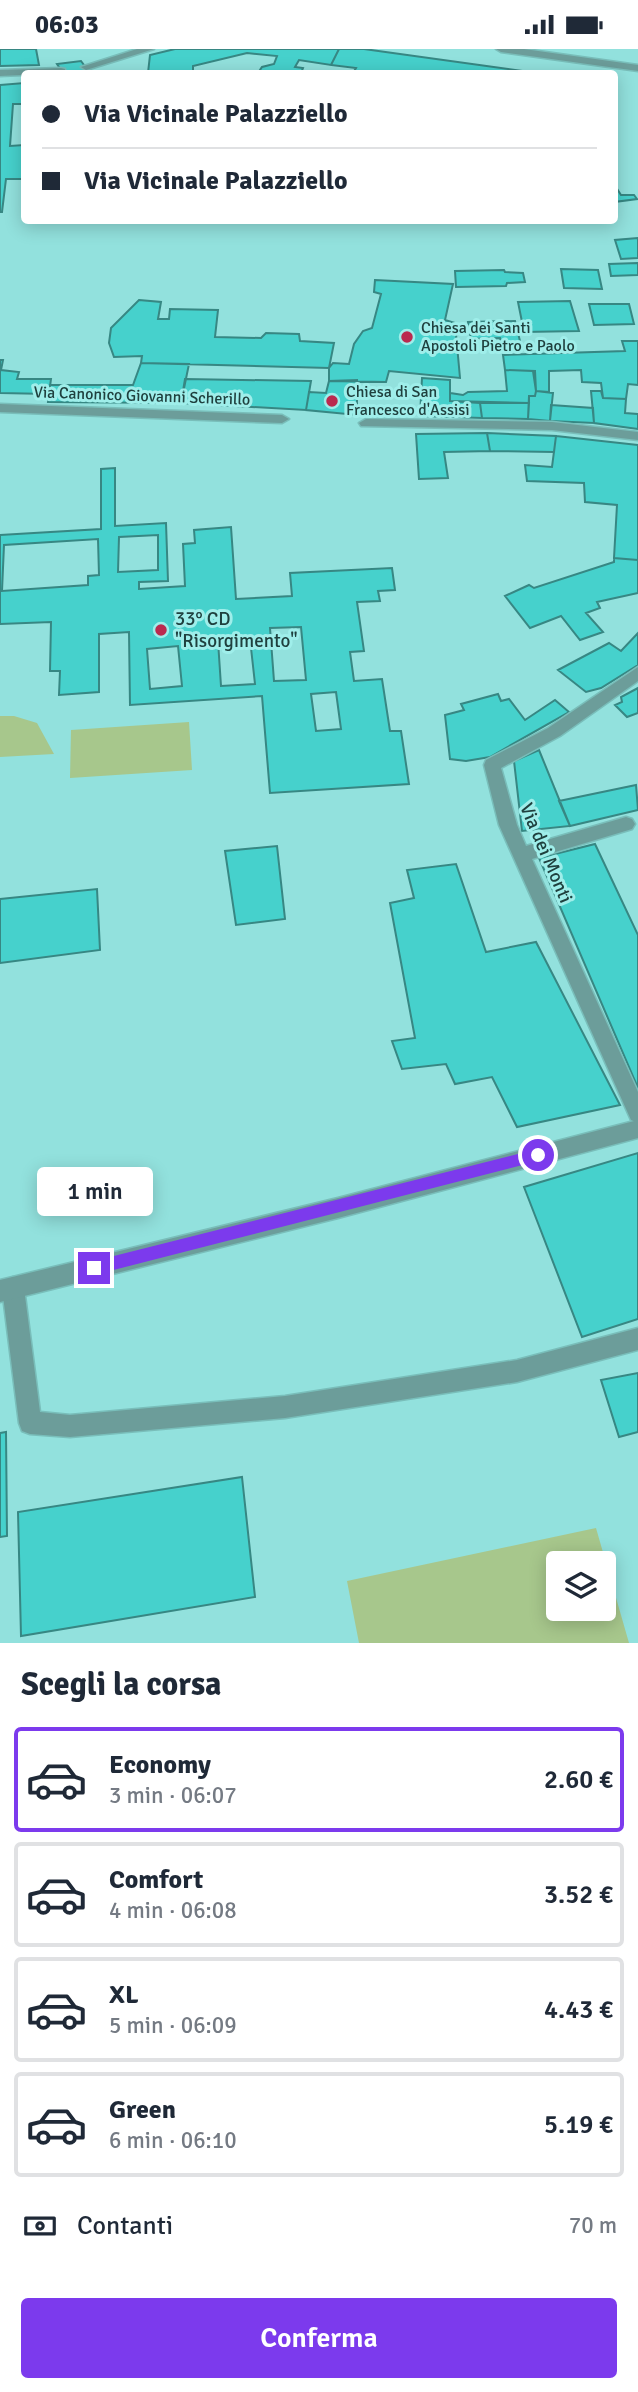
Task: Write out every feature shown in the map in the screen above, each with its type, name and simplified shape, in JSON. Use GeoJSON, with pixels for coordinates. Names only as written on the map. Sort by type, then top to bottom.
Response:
{"type":"FeatureCollection","features":[{"type":"Feature","properties":{"kind":"street"},"geometry":{"type":"LineString","coordinates":[[86,67],[133,59],[149,49]]}},
{"type":"Feature","properties":{"kind":"street"},"geometry":{"type":"LineString","coordinates":[[501,49],[638,68]]}},
{"type":"Feature","properties":{"kind":"street"},"geometry":{"type":"LineString","coordinates":[[0,73],[21,72]]}},
{"type":"Feature","properties":{"kind":"street","name":"Via Canonico Giovanni Scherillo"},"geometry":{"type":"LineString","coordinates":[[0,408],[282,419]]}},
{"type":"Feature","properties":{"kind":"street"},"geometry":{"type":"LineString","coordinates":[[366,422],[552,426],[638,436]]}},
{"type":"Feature","properties":{"kind":"street","name":"Via dei Monti"},"geometry":{"type":"LineString","coordinates":[[638,673],[554,731],[492,765],[508,825],[638,1114]]}},
{"type":"Feature","properties":{"kind":"street"},"geometry":{"type":"LineString","coordinates":[[523,854],[626,824]]}},
{"type":"Feature","properties":{"kind":"street"},"geometry":{"type":"LineString","coordinates":[[638,1129],[6,1289],[30,1423],[70,1426],[285,1407],[517,1371],[638,1339]]}},
{"type":"Feature","properties":{"kind":"green space"},"geometry":{"type":"Polygon","coordinates":[[[0,716],[14,716],[37,723],[54,754],[0,757],[0,716]]]}},
{"type":"Feature","properties":{"kind":"green space"},"geometry":{"type":"Polygon","coordinates":[[[189,722],[192,770],[70,778],[71,730],[189,722]]]}},
{"type":"Feature","properties":{"kind":"green space"},"geometry":{"type":"Polygon","coordinates":[[[596,1528],[603,1551],[546,1551],[546,1621],[616,1621],[616,1598],[629,1643],[359,1643],[347,1581],[596,1528]]]}},
{"type":"Feature","properties":{"kind":"building"},"geometry":{"type":"Polygon","coordinates":[[[0,49],[36,49],[39,65],[0,66],[0,49]]]}},
{"type":"Feature","properties":{"kind":"building"},"geometry":{"type":"Polygon","coordinates":[[[175,49],[339,49],[331,65],[299,60],[295,67],[303,68],[302,70],[260,70],[274,64],[277,56],[247,53],[193,66],[193,70],[148,70],[150,55],[175,49]]]}},
{"type":"Feature","properties":{"kind":"building"},"geometry":{"type":"Polygon","coordinates":[[[339,49],[364,49],[515,70],[355,70],[356,68],[331,65],[339,49]]]}},
{"type":"Feature","properties":{"kind":"building"},"geometry":{"type":"Polygon","coordinates":[[[81,61],[88,70],[61,70],[57,64],[81,61]]]}},
{"type":"Feature","properties":{"kind":"building"},"geometry":{"type":"Polygon","coordinates":[[[21,83],[21,104],[13,104],[10,146],[21,145],[21,179],[6,179],[2,212],[0,212],[0,85],[21,83]]]}},
{"type":"Feature","properties":{"kind":"building"},"geometry":{"type":"Polygon","coordinates":[[[618,190],[621,195],[634,195],[637,199],[618,201],[618,190]]]}},
{"type":"Feature","properties":{"kind":"building"},"geometry":{"type":"Polygon","coordinates":[[[638,238],[638,258],[621,259],[615,240],[638,238]]]}},
{"type":"Feature","properties":{"kind":"building"},"geometry":{"type":"Polygon","coordinates":[[[638,263],[638,275],[611,276],[609,264],[638,263]]]}},
{"type":"Feature","properties":{"kind":"building"},"geometry":{"type":"Polygon","coordinates":[[[561,269],[598,270],[602,289],[564,288],[561,269]]]}},
{"type":"Feature","properties":{"kind":"building"},"geometry":{"type":"Polygon","coordinates":[[[504,270],[523,273],[525,282],[507,283],[506,286],[456,287],[455,271],[504,270]]]}},
{"type":"Feature","properties":{"kind":"building","name":"Chiesa dei Santi Apostoli Pietro e Paolo"},"geometry":{"type":"Polygon","coordinates":[[[375,280],[453,284],[445,320],[455,323],[460,378],[389,371],[386,382],[329,381],[329,368],[333,363],[349,364],[354,344],[363,331],[372,328],[381,294],[374,292],[375,280]]]}},
{"type":"Feature","properties":{"kind":"building"},"geometry":{"type":"Polygon","coordinates":[[[139,300],[161,302],[158,319],[169,319],[170,309],[218,310],[215,337],[261,338],[266,333],[299,334],[300,341],[334,343],[329,368],[141,363],[142,356],[114,357],[109,343],[111,328],[139,300]]]}},
{"type":"Feature","properties":{"kind":"building"},"geometry":{"type":"Polygon","coordinates":[[[570,301],[579,331],[524,332],[518,302],[570,301]]]}},
{"type":"Feature","properties":{"kind":"building"},"geometry":{"type":"Polygon","coordinates":[[[589,304],[629,304],[634,324],[594,325],[589,304]]]}},
{"type":"Feature","properties":{"kind":"building"},"geometry":{"type":"Polygon","coordinates":[[[515,321],[521,345],[502,346],[500,338],[471,339],[468,322],[515,321]]]}},
{"type":"Feature","properties":{"kind":"building"},"geometry":{"type":"Polygon","coordinates":[[[622,341],[638,341],[638,385],[628,384],[626,399],[603,398],[601,383],[582,382],[581,370],[549,371],[549,392],[536,391],[535,371],[505,370],[503,355],[625,351],[622,341]]]}},
{"type":"Feature","properties":{"kind":"building"},"geometry":{"type":"Polygon","coordinates":[[[0,360],[3,360],[1,370],[19,372],[17,379],[51,379],[49,394],[0,393],[0,360]]]}},
{"type":"Feature","properties":{"kind":"building"},"geometry":{"type":"Polygon","coordinates":[[[141,363],[189,364],[181,403],[48,402],[50,385],[133,385],[141,363]]]}},
{"type":"Feature","properties":{"kind":"building"},"geometry":{"type":"Polygon","coordinates":[[[505,370],[533,371],[536,391],[535,396],[529,396],[529,403],[450,401],[450,393],[463,395],[468,392],[507,391],[505,370]]]}},
{"type":"Feature","properties":{"kind":"building"},"geometry":{"type":"Polygon","coordinates":[[[422,378],[450,380],[450,401],[480,403],[482,418],[420,416],[422,378]]]}},
{"type":"Feature","properties":{"kind":"building"},"geometry":{"type":"Polygon","coordinates":[[[185,379],[311,381],[306,410],[181,403],[185,379]]]}},
{"type":"Feature","properties":{"kind":"building","name":"Chiesa di San Francesco d'Assisi"},"geometry":{"type":"Polygon","coordinates":[[[357,380],[357,415],[306,410],[309,392],[326,393],[329,381],[357,380]]]}},
{"type":"Feature","properties":{"kind":"building"},"geometry":{"type":"Polygon","coordinates":[[[536,391],[553,393],[550,421],[528,419],[529,396],[535,396],[536,391]]]}},
{"type":"Feature","properties":{"kind":"building"},"geometry":{"type":"Polygon","coordinates":[[[591,391],[601,391],[603,398],[626,399],[625,413],[638,414],[638,429],[594,423],[591,391]]]}},
{"type":"Feature","properties":{"kind":"building"},"geometry":{"type":"Polygon","coordinates":[[[480,403],[529,403],[528,419],[482,418],[480,403]]]}},
{"type":"Feature","properties":{"kind":"building"},"geometry":{"type":"Polygon","coordinates":[[[551,405],[593,408],[594,423],[550,421],[551,405]]]}},
{"type":"Feature","properties":{"kind":"building"},"geometry":{"type":"Polygon","coordinates":[[[487,433],[556,436],[554,452],[490,451],[487,433]]]}},
{"type":"Feature","properties":{"kind":"building"},"geometry":{"type":"Polygon","coordinates":[[[487,433],[490,451],[444,452],[448,478],[419,479],[416,434],[487,433]]]}},
{"type":"Feature","properties":{"kind":"building"},"geometry":{"type":"Polygon","coordinates":[[[556,436],[638,445],[638,560],[614,558],[617,505],[585,502],[584,483],[527,481],[525,465],[552,467],[556,436]]]}},
{"type":"Feature","properties":{"kind":"building","name":"33° CD \"Risorgimento\""},"geometry":{"type":"Polygon","coordinates":[[[115,468],[115,526],[166,523],[168,581],[139,582],[139,589],[185,586],[183,544],[195,543],[194,530],[231,527],[236,599],[292,596],[290,573],[392,568],[395,590],[378,591],[380,601],[357,602],[364,651],[350,652],[354,681],[382,679],[390,731],[401,731],[409,784],[270,793],[262,696],[130,705],[129,632],[99,634],[99,692],[59,695],[60,671],[50,671],[51,622],[0,624],[0,535],[101,529],[101,469],[115,468]],[[158,535],[119,537],[118,572],[158,570],[158,535]],[[98,539],[4,545],[2,591],[88,585],[88,576],[99,575],[98,539]],[[301,627],[270,628],[274,681],[306,680],[301,627]],[[250,639],[218,641],[221,686],[255,684],[250,639]],[[178,646],[147,649],[150,689],[182,686],[178,646]],[[336,692],[311,694],[316,731],[341,729],[336,692]]]}},
{"type":"Feature","properties":{"kind":"building"},"geometry":{"type":"Polygon","coordinates":[[[614,558],[638,560],[638,593],[597,602],[600,608],[586,613],[603,632],[580,640],[561,616],[530,628],[505,596],[529,585],[534,588],[614,562],[614,558]]]}},
{"type":"Feature","properties":{"kind":"building"},"geometry":{"type":"Polygon","coordinates":[[[638,633],[638,665],[601,688],[586,692],[558,670],[609,643],[621,651],[638,633]]]}},
{"type":"Feature","properties":{"kind":"building"},"geometry":{"type":"Polygon","coordinates":[[[638,688],[638,713],[627,717],[615,705],[622,702],[621,697],[638,688]]]}},
{"type":"Feature","properties":{"kind":"building"},"geometry":{"type":"Polygon","coordinates":[[[498,694],[501,701],[509,699],[525,720],[555,700],[569,712],[490,757],[466,761],[450,759],[445,715],[464,710],[461,704],[498,694]]]}},
{"type":"Feature","properties":{"kind":"building"},"geometry":{"type":"Polygon","coordinates":[[[539,750],[570,826],[522,831],[514,761],[539,750]]]}},
{"type":"Feature","properties":{"kind":"building"},"geometry":{"type":"Polygon","coordinates":[[[636,785],[638,810],[570,826],[559,801],[636,785]]]}},
{"type":"Feature","properties":{"kind":"building"},"geometry":{"type":"Polygon","coordinates":[[[595,844],[638,935],[638,1088],[539,858],[595,844]]]}},
{"type":"Feature","properties":{"kind":"building"},"geometry":{"type":"Polygon","coordinates":[[[277,846],[285,919],[236,925],[225,851],[277,846]]]}},
{"type":"Feature","properties":{"kind":"building"},"geometry":{"type":"Polygon","coordinates":[[[456,864],[486,952],[536,942],[620,1105],[517,1127],[492,1077],[455,1084],[446,1064],[402,1069],[392,1041],[415,1038],[390,903],[414,898],[407,870],[456,864]]]}},
{"type":"Feature","properties":{"kind":"building"},"geometry":{"type":"Polygon","coordinates":[[[97,889],[100,950],[0,963],[0,899],[97,889]]]}},
{"type":"Feature","properties":{"kind":"building"},"geometry":{"type":"Polygon","coordinates":[[[638,1153],[638,1319],[582,1337],[524,1187],[638,1153]]]}},
{"type":"Feature","properties":{"kind":"building"},"geometry":{"type":"Polygon","coordinates":[[[638,1373],[638,1432],[619,1437],[601,1380],[638,1373]]]}},
{"type":"Feature","properties":{"kind":"building"},"geometry":{"type":"Polygon","coordinates":[[[6,1432],[7,1536],[0,1537],[0,1433],[6,1432]]]}},
{"type":"Feature","properties":{"kind":"building"},"geometry":{"type":"Polygon","coordinates":[[[242,1477],[255,1597],[21,1636],[18,1512],[242,1477]]]}},
{"type":"Feature","properties":{"kind":"place","name":"Chiesa dei Santi Apostoli Pietro e Paolo"},"geometry":{"type":"Point","coordinates":[407,337]}},
{"type":"Feature","properties":{"kind":"place","name":"Chiesa di San Francesco d'Assisi"},"geometry":{"type":"Point","coordinates":[332,401]}},
{"type":"Feature","properties":{"kind":"place","name":"33° CD \"Risorgimento\""},"geometry":{"type":"Point","coordinates":[161,630]}},
{"type":"Feature","properties":{"kind":"route"},"geometry":{"type":"LineString","coordinates":[[94,1268],[538,1155]]}}]}
